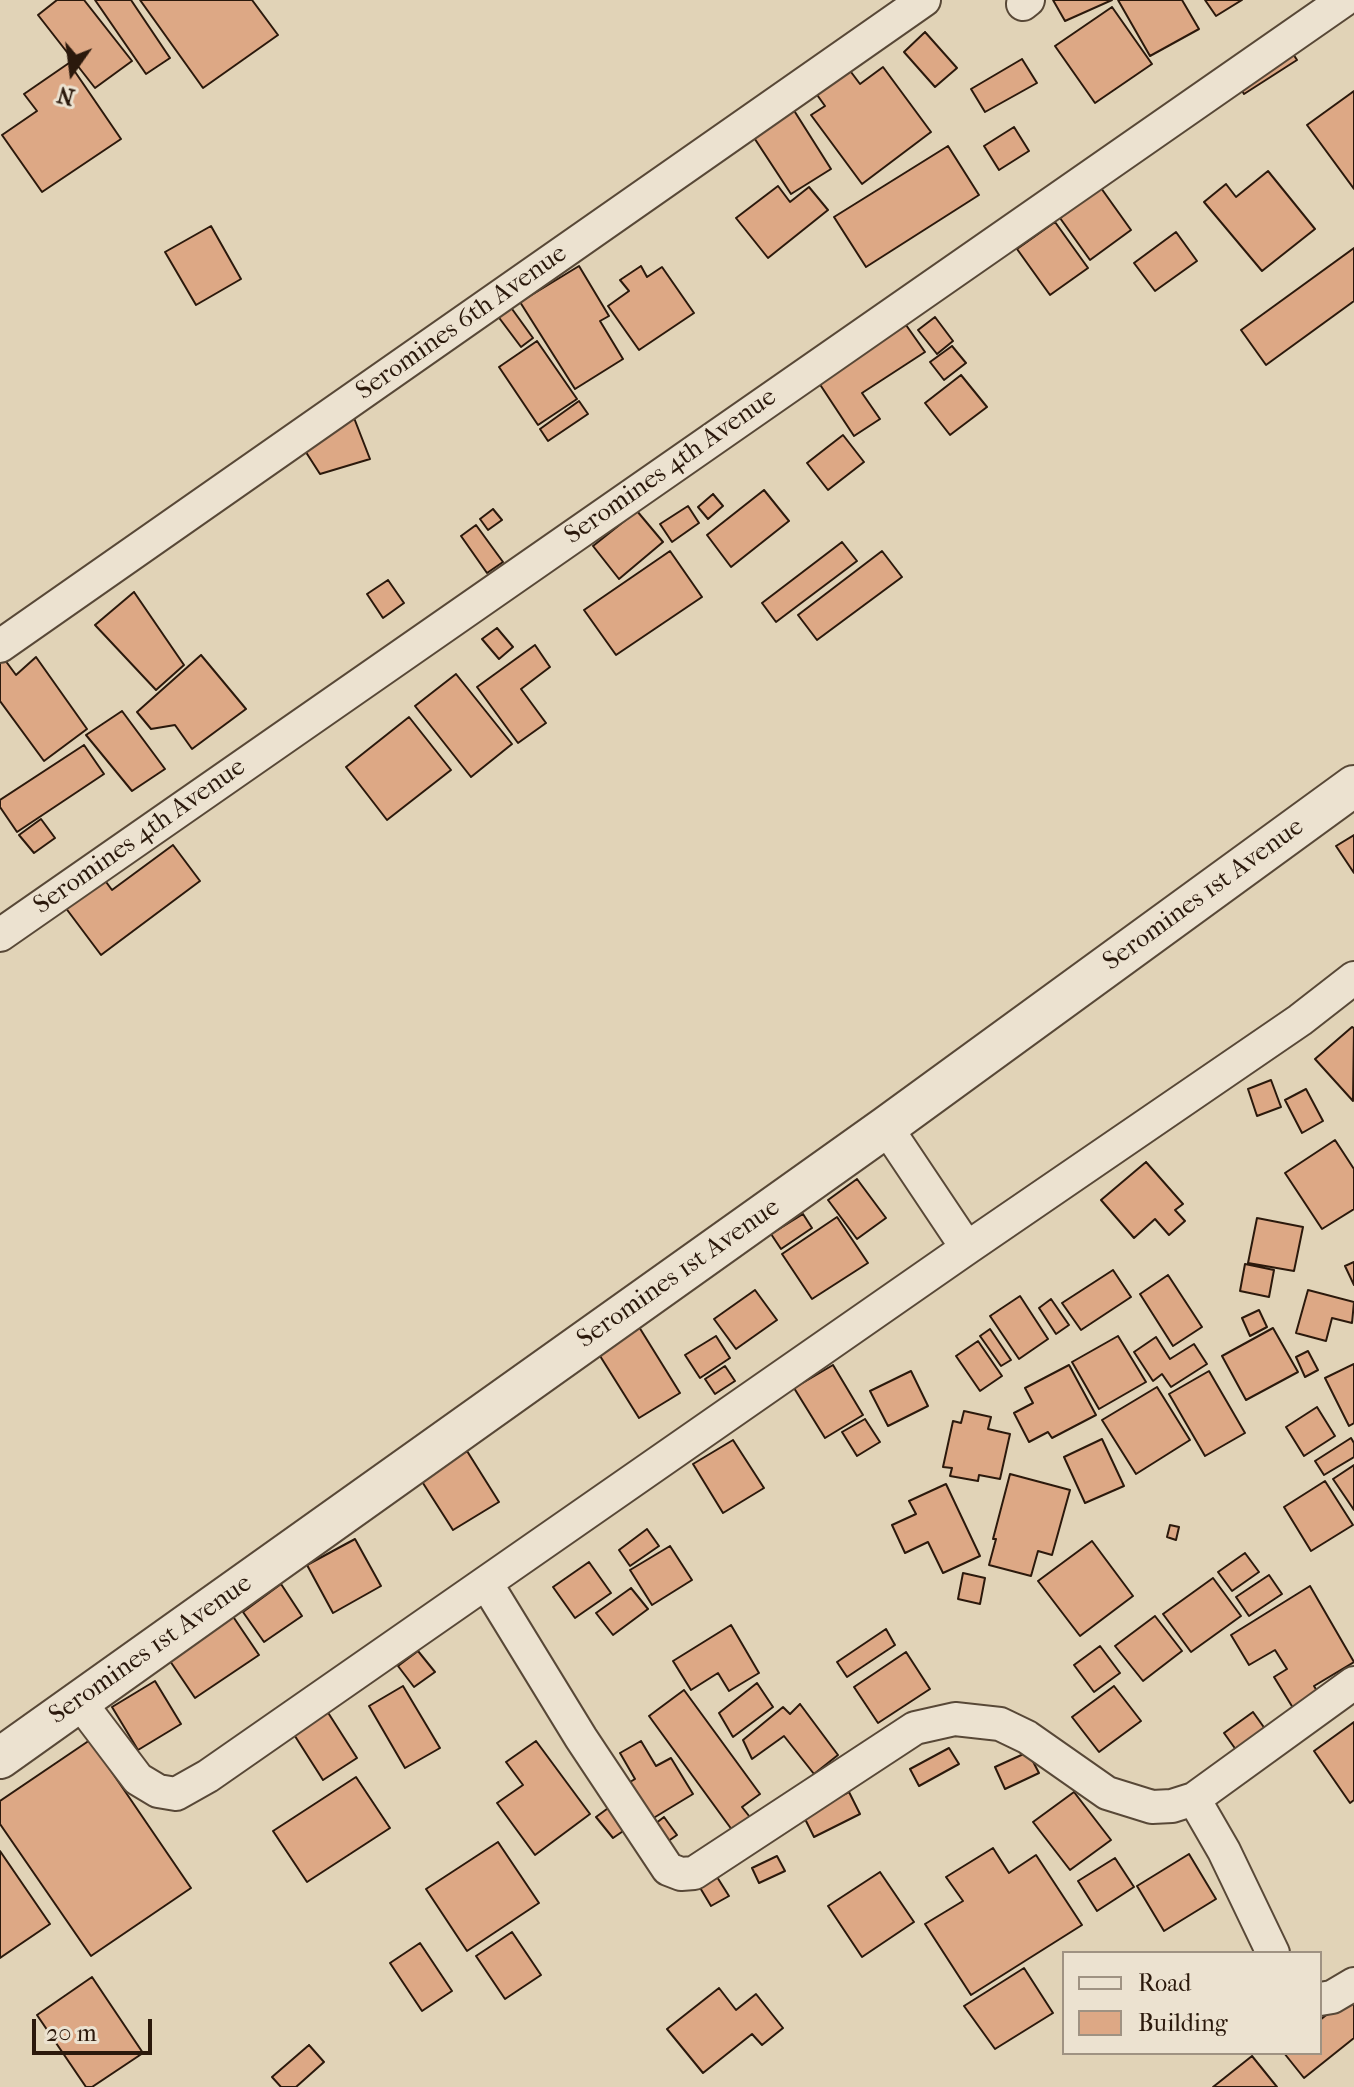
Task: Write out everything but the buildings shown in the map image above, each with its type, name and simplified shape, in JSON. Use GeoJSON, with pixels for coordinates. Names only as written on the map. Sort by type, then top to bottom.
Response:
{"type":"FeatureCollection","features":[{"type":"Feature","properties":{"kind":"street","name":"Seromines 6th Avenue"},"geometry":{"type":"LineString","coordinates":[[0,646],[924,0]]}},
{"type":"Feature","properties":{"kind":"street","name":"Seromines 4th Avenue"},"geometry":{"type":"LineString","coordinates":[[0,935],[1344,0]]}},
{"type":"Feature","properties":{"kind":"street","name":"Seromines 1st Avenue"},"geometry":{"type":"LineString","coordinates":[[0,1758],[886,1127],[1354,786]]}},
{"type":"Feature","properties":{"kind":"street"},"geometry":{"type":"LineString","coordinates":[[79,1701],[138,1779],[158,1791],[176,1794],[208,1776],[1300,1020],[1354,978]]}},
{"type":"Feature","properties":{"kind":"street"},"geometry":{"type":"LineString","coordinates":[[886,1127],[967,1248]]}},
{"type":"Feature","properties":{"kind":"street"},"geometry":{"type":"LineString","coordinates":[[486,1583],[581,1738],[668,1869],[681,1874],[694,1873],[915,1728],[955,1719],[1000,1724],[1027,1737],[1107,1793],[1152,1807],[1172,1806],[1194,1799],[1354,1683]]}},
{"type":"Feature","properties":{"kind":"street"},"geometry":{"type":"LineString","coordinates":[[1194,1799],[1224,1851],[1272,1951]]}},
{"type":"Feature","properties":{"kind":"street"},"geometry":{"type":"LineString","coordinates":[[1322,1999],[1332,1997],[1354,1984]]}}]}
